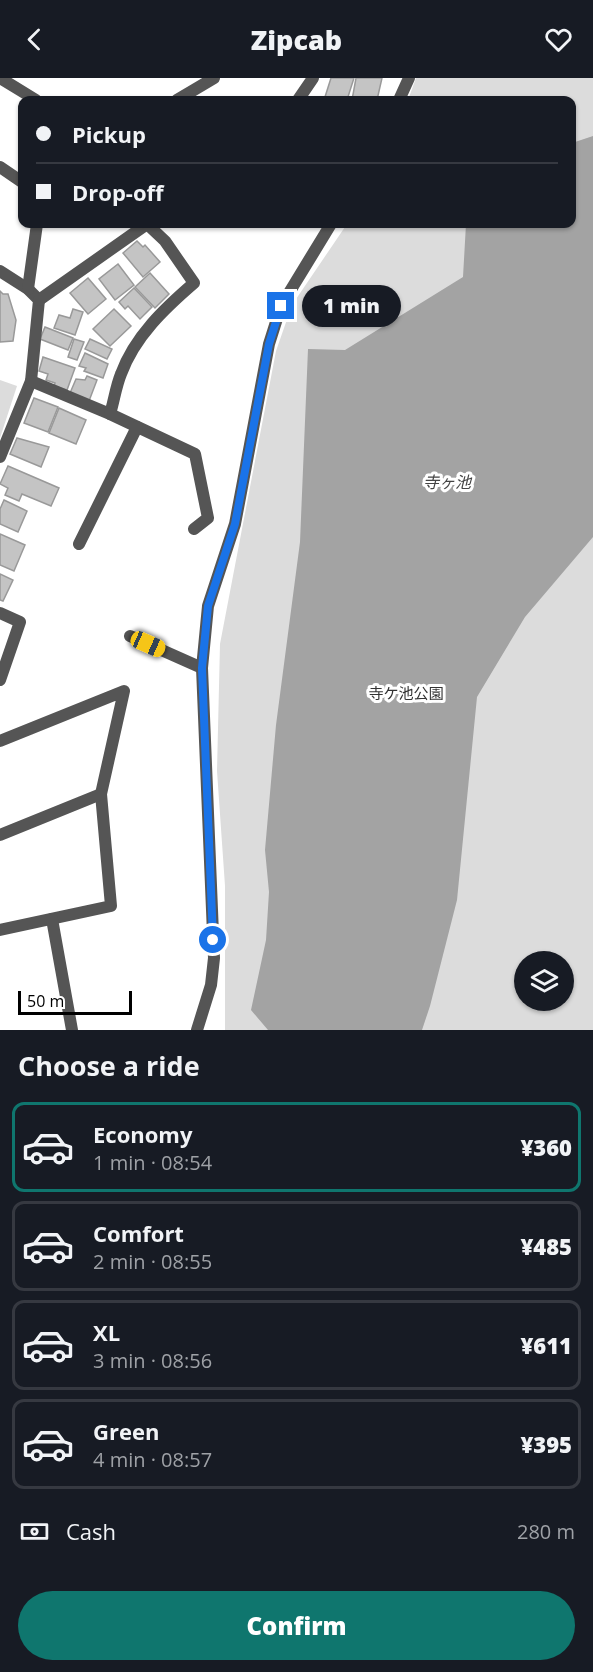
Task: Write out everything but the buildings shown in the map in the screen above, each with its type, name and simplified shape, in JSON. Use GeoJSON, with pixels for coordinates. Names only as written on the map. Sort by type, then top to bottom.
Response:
{"type":"FeatureCollection","features":[{"type":"Feature","properties":{"kind":"street"},"geometry":{"type":"LineString","coordinates":[[0,78],[29,96]]}},
{"type":"Feature","properties":{"kind":"street"},"geometry":{"type":"LineString","coordinates":[[184,96],[214,78]]}},
{"type":"Feature","properties":{"kind":"street"},"geometry":{"type":"LineString","coordinates":[[301,96],[313,78]]}},
{"type":"Feature","properties":{"kind":"street"},"geometry":{"type":"LineString","coordinates":[[401,96],[409,78]]}},
{"type":"Feature","properties":{"kind":"street"},"geometry":{"type":"LineString","coordinates":[[0,167],[18,179]]}},
{"type":"Feature","properties":{"kind":"street"},"geometry":{"type":"LineString","coordinates":[[28,288],[36,228]]}},
{"type":"Feature","properties":{"kind":"street"},"geometry":{"type":"LineString","coordinates":[[39,300],[141,228]]}},
{"type":"Feature","properties":{"kind":"street"},"geometry":{"type":"LineString","coordinates":[[110,414],[121,373],[139,341],[160,313],[194,283],[165,241],[151,228]]}},
{"type":"Feature","properties":{"kind":"street"},"geometry":{"type":"LineString","coordinates":[[196,1030],[211,984],[214,958],[202,668],[208,606],[235,524],[269,344],[281,306],[329,228]]}},
{"type":"Feature","properties":{"kind":"street"},"geometry":{"type":"LineString","coordinates":[[0,271],[28,288],[39,300],[31,381],[0,457]]}},
{"type":"Feature","properties":{"kind":"street"},"geometry":{"type":"LineString","coordinates":[[31,381],[110,414],[195,454],[208,518],[194,529]]}},
{"type":"Feature","properties":{"kind":"street"},"geometry":{"type":"LineString","coordinates":[[79,544],[137,427]]}},
{"type":"Feature","properties":{"kind":"street"},"geometry":{"type":"LineString","coordinates":[[0,613],[20,622],[0,680]]}},
{"type":"Feature","properties":{"kind":"street"},"geometry":{"type":"LineString","coordinates":[[130,636],[202,668]]}},
{"type":"Feature","properties":{"kind":"street"},"geometry":{"type":"LineString","coordinates":[[0,741],[124,691],[101,794],[111,906],[0,930]]}},
{"type":"Feature","properties":{"kind":"street"},"geometry":{"type":"LineString","coordinates":[[0,835],[101,794]]}},
{"type":"Feature","properties":{"kind":"street"},"geometry":{"type":"LineString","coordinates":[[52,919],[72,1030]]}},
{"type":"Feature","properties":{"kind":"green space","name":"寺ヶ池"},"geometry":{"type":"Polygon","coordinates":[[[416,78],[593,78],[593,1030],[225,1030],[225,886],[217,771],[220,644],[276,351],[292,305],[344,228],[576,228],[576,96],[409,96],[416,78]]]}},
{"type":"Feature","properties":{"kind":"green space"},"geometry":{"type":"Polygon","coordinates":[[[0,380],[17,386],[0,438],[0,380]]]}},
{"type":"Feature","properties":{"kind":"water","name":"寺ヶ池"},"geometry":{"type":"Polygon","coordinates":[[[593,136],[593,537],[525,617],[477,697],[457,900],[422,1030],[268,1030],[251,1010],[266,940],[269,892],[265,850],[276,725],[300,542],[308,349],[345,350],[463,277],[466,228],[576,228],[576,142],[593,136]]]}},
{"type":"Feature","properties":{"kind":"route"},"geometry":{"type":"LineString","coordinates":[[213,940],[202,668],[208,606],[235,524],[269,344],[281,306]]}},
{"type":"Feature","properties":{"kind":"park label","name":"寺ケ池公園"},"geometry":{"type":"Point","coordinates":[406,693]}}]}
